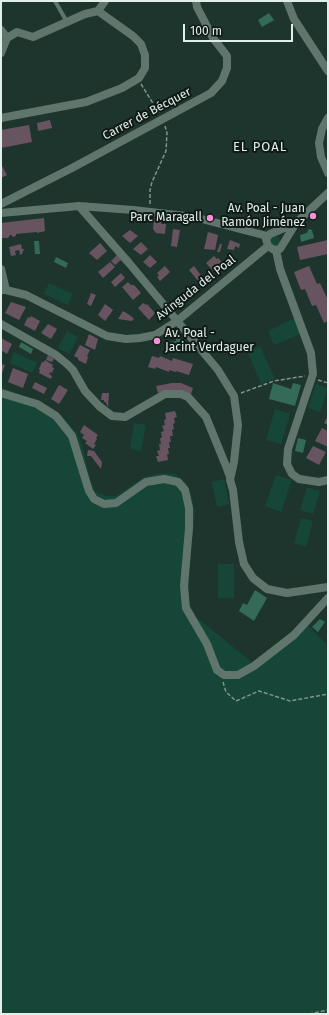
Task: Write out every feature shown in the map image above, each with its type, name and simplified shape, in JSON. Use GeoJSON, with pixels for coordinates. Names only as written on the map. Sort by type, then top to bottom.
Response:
{"type":"FeatureCollection","features":[{"type":"Feature","properties":{"kind":"street"},"geometry":{"type":"LineString","coordinates":[[1,53],[7,38],[17,32],[33,36],[85,14],[98,11],[105,1]]}},
{"type":"Feature","properties":{"kind":"street","name":"Carrer de Bécquer"},"geometry":{"type":"LineString","coordinates":[[1,204],[72,168],[211,93],[222,81],[227,68],[227,56],[213,38],[196,1]]}},
{"type":"Feature","properties":{"kind":"street"},"geometry":{"type":"LineString","coordinates":[[287,1],[294,19],[328,71]]}},
{"type":"Feature","properties":{"kind":"street"},"geometry":{"type":"LineString","coordinates":[[1,118],[86,102],[122,88],[137,79],[145,68],[145,55],[141,44],[133,36],[98,11]]}},
{"type":"Feature","properties":{"kind":"street"},"geometry":{"type":"LineString","coordinates":[[1,30],[7,38]]}},
{"type":"Feature","properties":{"kind":"street"},"geometry":{"type":"LineString","coordinates":[[328,118],[322,129],[319,143],[321,157],[328,174]]}},
{"type":"Feature","properties":{"kind":"street"},"geometry":{"type":"LineString","coordinates":[[296,223],[267,236],[266,243],[271,250],[280,249],[296,223],[328,193]]}},
{"type":"Feature","properties":{"kind":"street"},"geometry":{"type":"LineString","coordinates":[[79,206],[218,370],[234,396],[238,425],[234,462],[230,480]]}},
{"type":"Feature","properties":{"kind":"street"},"geometry":{"type":"LineString","coordinates":[[1,213],[79,206],[151,212],[194,217],[267,236]]}},
{"type":"Feature","properties":{"kind":"street"},"geometry":{"type":"LineString","coordinates":[[276,232],[281,234],[284,238],[284,243]]}},
{"type":"Feature","properties":{"kind":"street","name":"Avinguda del Poal"},"geometry":{"type":"LineString","coordinates":[[4,290],[26,295],[107,336],[126,339],[140,338],[154,335],[177,321],[268,246]]}},
{"type":"Feature","properties":{"kind":"street"},"geometry":{"type":"LineString","coordinates":[[276,250],[280,269],[311,353],[313,374],[288,449],[287,464],[292,474],[299,479],[319,482],[328,480]]}},
{"type":"Feature","properties":{"kind":"street"},"geometry":{"type":"LineString","coordinates":[[1,269],[4,290]]}},
{"type":"Feature","properties":{"kind":"street"},"geometry":{"type":"LineString","coordinates":[[1,324],[56,355],[67,364],[73,370],[85,391],[99,406],[112,416],[125,416],[165,394],[180,394],[188,397],[206,417],[226,466],[233,490],[244,564],[253,578],[267,589],[288,593],[328,587]]}},
{"type":"Feature","properties":{"kind":"street"},"geometry":{"type":"LineString","coordinates":[[1,393],[37,404],[56,416],[72,436],[89,491],[94,499],[104,504],[116,503],[146,482],[164,479],[178,482],[185,490],[189,508],[189,528],[184,586],[186,608],[207,644],[219,672],[224,675],[238,675],[254,666],[294,635],[328,598]]}},
{"type":"Feature","properties":{"kind":"lane"},"geometry":{"type":"LineString","coordinates":[[55,1],[67,22]]}},
{"type":"Feature","properties":{"kind":"path"},"geometry":{"type":"LineString","coordinates":[[137,79],[163,119],[167,133],[166,151],[150,190],[149,200],[151,212]]}},
{"type":"Feature","properties":{"kind":"path"},"geometry":{"type":"LineString","coordinates":[[234,396],[274,381],[306,376],[311,378]]}},
{"type":"Feature","properties":{"kind":"path"},"geometry":{"type":"LineString","coordinates":[[219,672],[226,692],[236,701],[259,691],[290,701],[328,694]]}},
{"type":"Feature","properties":{"kind":"path"},"geometry":{"type":"LineString","coordinates":[[309,1014],[328,1010]]}},
{"type":"Feature","properties":{"kind":"shaded area"},"geometry":{"type":"Polygon","coordinates":[[[269,13],[274,20],[262,27],[258,20],[269,13]]]}},
{"type":"Feature","properties":{"kind":"shaded area"},"geometry":{"type":"Polygon","coordinates":[[[309,229],[312,230],[314,238],[301,242],[300,235],[307,233],[309,229]]]}},
{"type":"Feature","properties":{"kind":"shaded area"},"geometry":{"type":"Polygon","coordinates":[[[273,236],[277,236],[279,237],[279,245],[273,246],[270,243],[270,239],[273,236]]]}},
{"type":"Feature","properties":{"kind":"shaded area"},"geometry":{"type":"Polygon","coordinates":[[[34,241],[39,241],[40,254],[35,254],[34,241]]]}},
{"type":"Feature","properties":{"kind":"shaded area"},"geometry":{"type":"Polygon","coordinates":[[[56,257],[68,263],[66,268],[54,262],[56,257]]]}},
{"type":"Feature","properties":{"kind":"shaded area"},"geometry":{"type":"Polygon","coordinates":[[[49,283],[73,294],[68,305],[44,294],[49,283]]]}},
{"type":"Feature","properties":{"kind":"shaded area"},"geometry":{"type":"Polygon","coordinates":[[[295,318],[301,334],[274,345],[268,331],[295,318]]]}},
{"type":"Feature","properties":{"kind":"shaded area"},"geometry":{"type":"Polygon","coordinates":[[[67,331],[78,337],[69,354],[58,348],[67,331]]]}},
{"type":"Feature","properties":{"kind":"shaded area"},"geometry":{"type":"Polygon","coordinates":[[[180,337],[180,346],[169,348],[168,342],[176,341],[176,338],[180,337]]]}},
{"type":"Feature","properties":{"kind":"shaded area"},"geometry":{"type":"Polygon","coordinates":[[[21,342],[33,349],[31,354],[19,347],[21,342]]]}},
{"type":"Feature","properties":{"kind":"shaded area"},"geometry":{"type":"Polygon","coordinates":[[[260,346],[275,379],[261,384],[248,353],[260,346]]]}},
{"type":"Feature","properties":{"kind":"shaded area"},"geometry":{"type":"Polygon","coordinates":[[[14,352],[37,363],[32,373],[10,363],[14,352]]]}},
{"type":"Feature","properties":{"kind":"shaded area"},"geometry":{"type":"Polygon","coordinates":[[[273,383],[291,389],[293,383],[301,385],[295,406],[269,399],[273,383]]]}},
{"type":"Feature","properties":{"kind":"shaded area"},"geometry":{"type":"Polygon","coordinates":[[[316,384],[328,388],[320,412],[308,408],[316,384]]]}},
{"type":"Feature","properties":{"kind":"shaded area"},"geometry":{"type":"Polygon","coordinates":[[[1,387],[42,403],[63,417],[77,433],[82,445],[90,479],[95,491],[105,496],[116,496],[144,477],[161,473],[175,474],[186,483],[192,498],[195,512],[188,602],[196,617],[253,663],[304,621],[328,646],[328,1014],[1,1014],[1,387]]]}},
{"type":"Feature","properties":{"kind":"shaded area"},"geometry":{"type":"Polygon","coordinates":[[[275,409],[290,414],[281,444],[266,440],[275,409]]]}},
{"type":"Feature","properties":{"kind":"shaded area"},"geometry":{"type":"Polygon","coordinates":[[[134,423],[146,425],[141,451],[130,449],[134,423]]]}},
{"type":"Feature","properties":{"kind":"shaded area"},"geometry":{"type":"Polygon","coordinates":[[[298,438],[306,440],[303,453],[295,451],[298,438]]]}},
{"type":"Feature","properties":{"kind":"shaded area"},"geometry":{"type":"Polygon","coordinates":[[[276,475],[292,480],[281,512],[265,506],[276,475]]]}},
{"type":"Feature","properties":{"kind":"shaded area"},"geometry":{"type":"Polygon","coordinates":[[[224,479],[229,504],[217,507],[212,482],[224,479]]]}},
{"type":"Feature","properties":{"kind":"shaded area"},"geometry":{"type":"Polygon","coordinates":[[[307,487],[320,491],[313,514],[300,510],[307,487]]]}},
{"type":"Feature","properties":{"kind":"shaded area"},"geometry":{"type":"Polygon","coordinates":[[[301,518],[313,521],[306,547],[294,543],[301,518]]]}},
{"type":"Feature","properties":{"kind":"shaded area"},"geometry":{"type":"Polygon","coordinates":[[[218,564],[234,564],[234,598],[218,598],[218,564]]]}},
{"type":"Feature","properties":{"kind":"shaded area"},"geometry":{"type":"Polygon","coordinates":[[[255,590],[267,598],[254,621],[239,611],[243,603],[247,605],[255,590]]]}},
{"type":"Feature","properties":{"kind":"shaded area"},"geometry":{"type":"Polygon","coordinates":[[[320,619],[325,622],[318,632],[312,627],[320,619]]]}},
{"type":"Feature","properties":{"kind":"building"},"geometry":{"type":"Polygon","coordinates":[[[50,120],[52,128],[38,131],[37,123],[50,120]]]}},
{"type":"Feature","properties":{"kind":"building"},"geometry":{"type":"Polygon","coordinates":[[[29,125],[32,142],[1,148],[1,130],[29,125]]]}},
{"type":"Feature","properties":{"kind":"building"},"geometry":{"type":"Polygon","coordinates":[[[1,164],[7,175],[1,178],[1,164]]]}},
{"type":"Feature","properties":{"kind":"building"},"geometry":{"type":"Polygon","coordinates":[[[44,218],[45,231],[16,234],[16,236],[12,237],[12,235],[10,235],[8,238],[1,238],[1,223],[44,218]]]}},
{"type":"Feature","properties":{"kind":"building"},"geometry":{"type":"Polygon","coordinates":[[[154,218],[162,219],[161,224],[166,224],[165,234],[156,233],[153,229],[154,218]]]}},
{"type":"Feature","properties":{"kind":"building"},"geometry":{"type":"Polygon","coordinates":[[[173,229],[180,230],[177,247],[171,246],[173,229]]]}},
{"type":"Feature","properties":{"kind":"building"},"geometry":{"type":"Polygon","coordinates":[[[130,230],[138,236],[130,243],[122,236],[130,230]]]}},
{"type":"Feature","properties":{"kind":"building"},"geometry":{"type":"Polygon","coordinates":[[[208,232],[218,235],[215,250],[204,249],[208,232]]]}},
{"type":"Feature","properties":{"kind":"building"},"geometry":{"type":"Polygon","coordinates":[[[230,240],[240,244],[239,248],[235,246],[234,250],[227,249],[230,240]]]}},
{"type":"Feature","properties":{"kind":"building"},"geometry":{"type":"Polygon","coordinates":[[[328,240],[328,254],[300,260],[297,247],[328,240]]]}},
{"type":"Feature","properties":{"kind":"building"},"geometry":{"type":"Polygon","coordinates":[[[141,242],[148,249],[141,255],[133,249],[141,242]]]}},
{"type":"Feature","properties":{"kind":"building"},"geometry":{"type":"Polygon","coordinates":[[[100,243],[107,251],[97,260],[89,253],[100,243]]]}},
{"type":"Feature","properties":{"kind":"building"},"geometry":{"type":"Polygon","coordinates":[[[21,244],[22,249],[24,249],[22,254],[20,255],[19,250],[15,251],[16,255],[11,256],[9,247],[21,244]]]}},
{"type":"Feature","properties":{"kind":"building"},"geometry":{"type":"Polygon","coordinates":[[[220,244],[222,244],[220,252],[217,252],[220,244]]]}},
{"type":"Feature","properties":{"kind":"building"},"geometry":{"type":"Polygon","coordinates":[[[117,255],[121,260],[115,265],[111,261],[117,255]]]}},
{"type":"Feature","properties":{"kind":"building"},"geometry":{"type":"Polygon","coordinates":[[[150,255],[157,262],[150,268],[143,262],[150,255]]]}},
{"type":"Feature","properties":{"kind":"building"},"geometry":{"type":"Polygon","coordinates":[[[214,256],[225,265],[220,270],[217,267],[213,271],[206,263],[214,256]]]}},
{"type":"Feature","properties":{"kind":"building"},"geometry":{"type":"Polygon","coordinates":[[[110,262],[115,267],[103,278],[98,272],[110,262]]]}},
{"type":"Feature","properties":{"kind":"building"},"geometry":{"type":"Polygon","coordinates":[[[165,266],[170,272],[160,281],[157,277],[159,276],[157,273],[165,266]]]}},
{"type":"Feature","properties":{"kind":"building"},"geometry":{"type":"Polygon","coordinates":[[[194,266],[203,278],[199,282],[189,270],[194,266]]]}},
{"type":"Feature","properties":{"kind":"building"},"geometry":{"type":"Polygon","coordinates":[[[309,266],[317,284],[320,283],[328,300],[328,321],[324,323],[316,305],[312,306],[305,289],[301,290],[294,272],[309,266]]]}},
{"type":"Feature","properties":{"kind":"building"},"geometry":{"type":"Polygon","coordinates":[[[121,273],[125,278],[115,287],[111,282],[121,273]]]}},
{"type":"Feature","properties":{"kind":"building"},"geometry":{"type":"Polygon","coordinates":[[[128,282],[131,285],[134,285],[141,293],[133,300],[122,287],[128,282]]]}},
{"type":"Feature","properties":{"kind":"building"},"geometry":{"type":"Polygon","coordinates":[[[91,293],[96,295],[91,306],[87,304],[91,293]]]}},
{"type":"Feature","properties":{"kind":"building"},"geometry":{"type":"Polygon","coordinates":[[[11,302],[26,307],[19,320],[5,313],[11,302]]]}},
{"type":"Feature","properties":{"kind":"building"},"geometry":{"type":"Polygon","coordinates":[[[143,303],[146,305],[147,304],[155,313],[149,320],[138,308],[143,303]]]}},
{"type":"Feature","properties":{"kind":"building"},"geometry":{"type":"Polygon","coordinates":[[[105,304],[113,310],[105,321],[98,315],[105,304]]]}},
{"type":"Feature","properties":{"kind":"building"},"geometry":{"type":"Polygon","coordinates":[[[123,311],[134,319],[132,321],[118,319],[123,311]]]}},
{"type":"Feature","properties":{"kind":"building"},"geometry":{"type":"Polygon","coordinates":[[[31,316],[40,321],[35,331],[24,325],[28,317],[30,318],[31,316]]]}},
{"type":"Feature","properties":{"kind":"building"},"geometry":{"type":"Polygon","coordinates":[[[48,324],[57,329],[51,339],[41,333],[48,324]]]}},
{"type":"Feature","properties":{"kind":"building"},"geometry":{"type":"Polygon","coordinates":[[[89,334],[98,339],[95,350],[85,345],[89,334]]]}},
{"type":"Feature","properties":{"kind":"building"},"geometry":{"type":"Polygon","coordinates":[[[1,338],[12,344],[7,354],[1,350],[1,338]]]}},
{"type":"Feature","properties":{"kind":"building"},"geometry":{"type":"Polygon","coordinates":[[[80,345],[90,350],[87,356],[86,364],[74,356],[80,345]]]}},
{"type":"Feature","properties":{"kind":"building"},"geometry":{"type":"Polygon","coordinates":[[[48,355],[54,359],[52,362],[46,360],[48,355]]]}},
{"type":"Feature","properties":{"kind":"building"},"geometry":{"type":"Polygon","coordinates":[[[152,356],[159,358],[160,356],[172,361],[173,358],[193,364],[189,375],[176,371],[169,370],[169,372],[156,367],[155,369],[148,367],[152,356]]]}},
{"type":"Feature","properties":{"kind":"building"},"geometry":{"type":"Polygon","coordinates":[[[45,360],[53,365],[52,367],[54,368],[52,373],[51,372],[49,374],[52,376],[51,379],[39,373],[42,362],[45,360]]]}},
{"type":"Feature","properties":{"kind":"building"},"geometry":{"type":"Polygon","coordinates":[[[1,364],[5,365],[1,376],[1,364]]]}},
{"type":"Feature","properties":{"kind":"building"},"geometry":{"type":"Polygon","coordinates":[[[13,368],[28,374],[23,388],[8,382],[13,368]]]}},
{"type":"Feature","properties":{"kind":"building"},"geometry":{"type":"Polygon","coordinates":[[[35,382],[47,388],[44,394],[32,388],[35,382]]]}},
{"type":"Feature","properties":{"kind":"building"},"geometry":{"type":"Polygon","coordinates":[[[181,383],[193,388],[191,394],[178,390],[169,390],[158,393],[156,386],[181,383]]]}},
{"type":"Feature","properties":{"kind":"building"},"geometry":{"type":"Polygon","coordinates":[[[59,385],[68,390],[59,404],[51,399],[59,385]]]}},
{"type":"Feature","properties":{"kind":"building"},"geometry":{"type":"Polygon","coordinates":[[[102,393],[109,393],[108,408],[106,402],[101,400],[102,393]]]}},
{"type":"Feature","properties":{"kind":"building"},"geometry":{"type":"Polygon","coordinates":[[[175,411],[177,417],[174,418],[174,429],[172,430],[173,436],[170,436],[170,448],[168,448],[169,454],[167,454],[168,460],[158,462],[156,456],[159,456],[157,451],[160,450],[160,438],[162,438],[161,432],[164,431],[162,426],[165,425],[165,413],[175,411]]]}},
{"type":"Feature","properties":{"kind":"building"},"geometry":{"type":"Polygon","coordinates":[[[328,416],[328,425],[324,423],[328,416]]]}},
{"type":"Feature","properties":{"kind":"building"},"geometry":{"type":"Polygon","coordinates":[[[84,425],[98,435],[94,444],[96,445],[93,449],[85,443],[87,441],[82,438],[84,435],[80,432],[84,425]]]}},
{"type":"Feature","properties":{"kind":"building"},"geometry":{"type":"Polygon","coordinates":[[[322,428],[328,431],[328,447],[315,441],[322,428]]]}},
{"type":"Feature","properties":{"kind":"building"},"geometry":{"type":"Polygon","coordinates":[[[313,446],[326,452],[319,465],[306,458],[313,446]]]}},
{"type":"Feature","properties":{"kind":"building"},"geometry":{"type":"Polygon","coordinates":[[[88,450],[94,451],[102,462],[101,469],[91,456],[87,456],[88,450]]]}},
{"type":"Feature","properties":{"kind":"place","name":"Av. Poal - Juan Ramón Jiménez"},"geometry":{"type":"Point","coordinates":[313,216]}},
{"type":"Feature","properties":{"kind":"place","name":"Parc Maragall"},"geometry":{"type":"Point","coordinates":[210,218]}},
{"type":"Feature","properties":{"kind":"place","name":"Av. Poal - Jacint Verdaguer"},"geometry":{"type":"Point","coordinates":[157,341]}},
{"type":"Feature","properties":{"kind":"district","name":"EL POAL"},"geometry":{"type":"Point","coordinates":[260,147]}}]}
